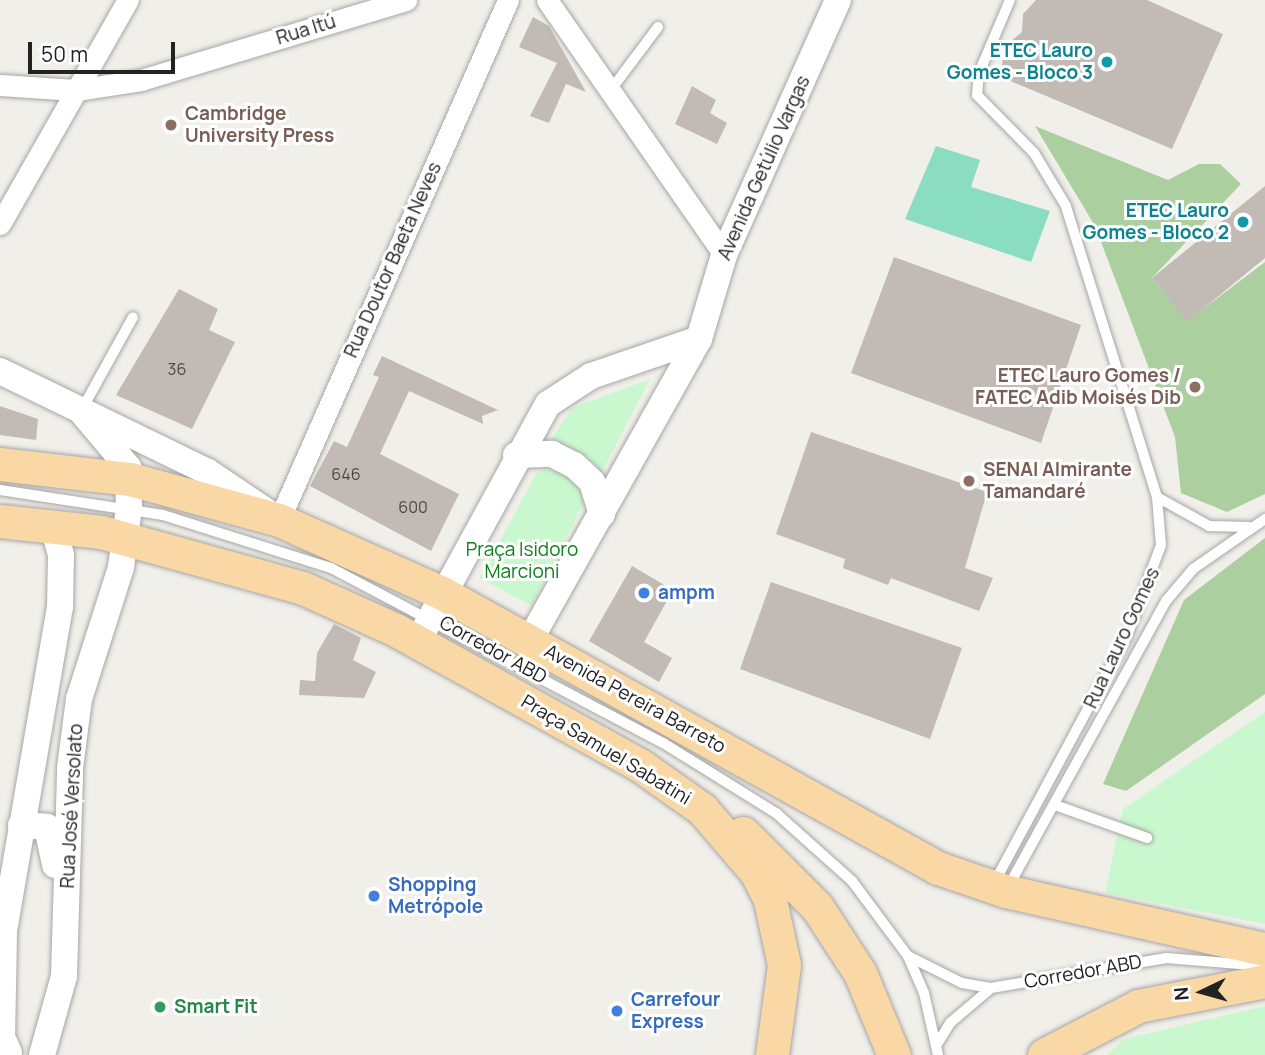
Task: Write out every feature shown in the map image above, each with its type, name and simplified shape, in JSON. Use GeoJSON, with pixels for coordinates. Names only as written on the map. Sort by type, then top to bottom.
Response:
{"type":"FeatureCollection","features":[{"type":"Feature","properties":{"kind":"main road","name":"Avenida Pereira Barreto"},"geometry":{"type":"LineString","coordinates":[[0,464],[128,508],[303,588],[530,640],[904,851],[999,889],[1265,949]]}},
{"type":"Feature","properties":{"kind":"main road","name":"Avenida Pereira Barreto"},"geometry":{"type":"LineString","coordinates":[[0,521],[53,526],[128,508],[279,520],[430,617]]}},
{"type":"Feature","properties":{"kind":"main road","name":"Praça Samuel Sabatini"},"geometry":{"type":"LineString","coordinates":[[430,617],[572,725],[702,809],[756,872],[782,935],[772,1055]]}},
{"type":"Feature","properties":{"kind":"main road"},"geometry":{"type":"LineString","coordinates":[[702,809],[762,847],[817,907],[860,973],[894,1055]]}},
{"type":"Feature","properties":{"kind":"main road"},"geometry":{"type":"LineString","coordinates":[[1044,1055],[1139,1006],[1265,981]]}},
{"type":"Feature","properties":{"kind":"street"},"geometry":{"type":"LineString","coordinates":[[0,224],[128,0]]}},
{"type":"Feature","properties":{"kind":"street","name":"Rua Itú"},"geometry":{"type":"LineString","coordinates":[[0,85],[76,90],[141,80],[406,0]]}},
{"type":"Feature","properties":{"kind":"street","name":"Rua Doutor Baeta Neves"},"geometry":{"type":"LineString","coordinates":[[279,520],[508,0]]}},
{"type":"Feature","properties":{"kind":"street"},"geometry":{"type":"LineString","coordinates":[[547,0],[724,256]]}},
{"type":"Feature","properties":{"kind":"street","name":"Avenida Getúlio Vargas"},"geometry":{"type":"LineString","coordinates":[[530,640],[603,515],[699,339],[724,256],[838,0]]}},
{"type":"Feature","properties":{"kind":"street"},"geometry":{"type":"LineString","coordinates":[[430,617],[516,455],[559,393],[654,351],[699,339]]}},
{"type":"Feature","properties":{"kind":"street"},"geometry":{"type":"LineString","coordinates":[[0,371],[208,472],[279,520]]}},
{"type":"Feature","properties":{"kind":"street"},"geometry":{"type":"LineString","coordinates":[[81,411],[122,456],[128,508]]}},
{"type":"Feature","properties":{"kind":"street"},"geometry":{"type":"LineString","coordinates":[[516,455],[552,454],[574,465],[592,482],[603,515]]}},
{"type":"Feature","properties":{"kind":"street","name":"Rua José Versolato"},"geometry":{"type":"LineString","coordinates":[[42,1055],[62,989],[75,721],[128,508]]}},
{"type":"Feature","properties":{"kind":"street","name":"Rua José Versolato"},"geometry":{"type":"LineString","coordinates":[[11,1054],[2,1037],[2,943],[60,607],[61,555],[53,526]]}},
{"type":"Feature","properties":{"kind":"street"},"geometry":{"type":"LineString","coordinates":[[21,825],[43,823],[50,831],[66,928]]}},
{"type":"Feature","properties":{"kind":"lane","name":"Rua Lauro Gomes"},"geometry":{"type":"LineString","coordinates":[[999,889],[1140,609],[1158,564],[1157,497],[1066,206],[1034,153],[977,95],[979,73],[1010,0]]}},
{"type":"Feature","properties":{"kind":"lane"},"geometry":{"type":"LineString","coordinates":[[610,90],[657,27]]}},
{"type":"Feature","properties":{"kind":"lane"},"geometry":{"type":"LineString","coordinates":[[81,411],[133,317]]}},
{"type":"Feature","properties":{"kind":"lane"},"geometry":{"type":"LineString","coordinates":[[0,491],[128,508]]}},
{"type":"Feature","properties":{"kind":"lane"},"geometry":{"type":"LineString","coordinates":[[1157,497],[1209,526],[1250,527]]}},
{"type":"Feature","properties":{"kind":"lane","name":"Rua Lauro Gomes"},"geometry":{"type":"LineString","coordinates":[[999,889],[1055,805],[1166,601],[1193,569],[1265,519]]}},
{"type":"Feature","properties":{"kind":"lane","name":"Corredor ABD"},"geometry":{"type":"LineString","coordinates":[[430,617],[776,813],[852,881],[908,956],[938,1049]]}},
{"type":"Feature","properties":{"kind":"lane"},"geometry":{"type":"LineString","coordinates":[[1055,805],[1147,838]]}},
{"type":"Feature","properties":{"kind":"lane","name":"Corredor ABD"},"geometry":{"type":"LineString","coordinates":[[908,956],[962,983],[991,988],[1166,958],[1265,966]]}},
{"type":"Feature","properties":{"kind":"lane"},"geometry":{"type":"LineString","coordinates":[[938,1049],[950,1023],[991,988]]}},
{"type":"Feature","properties":{"kind":"green space"},"geometry":{"type":"Polygon","coordinates":[[[1035,126],[1168,180],[1199,164],[1220,164],[1241,184],[1152,278],[1187,321],[1265,262],[1265,494],[1227,512],[1181,493],[1175,437],[1095,226],[1035,126]]]}},
{"type":"Feature","properties":{"kind":"green space"},"geometry":{"type":"Polygon","coordinates":[[[936,146],[980,160],[971,187],[1050,211],[1031,262],[905,219],[936,146]]]}},
{"type":"Feature","properties":{"kind":"green space"},"geometry":{"type":"Polygon","coordinates":[[[650,379],[602,472],[588,457],[549,443],[572,408],[650,379]]]}},
{"type":"Feature","properties":{"kind":"green space","name":"Praça Isidoro Marcioni"},"geometry":{"type":"Polygon","coordinates":[[[548,469],[575,479],[585,500],[532,606],[480,578],[537,472],[548,469]]]}},
{"type":"Feature","properties":{"kind":"green space"},"geometry":{"type":"Polygon","coordinates":[[[1265,538],[1265,694],[1126,791],[1103,784],[1184,600],[1265,538]]]}},
{"type":"Feature","properties":{"kind":"green space"},"geometry":{"type":"Polygon","coordinates":[[[1265,712],[1265,924],[1105,893],[1123,809],[1265,712]]]}},
{"type":"Feature","properties":{"kind":"green space"},"geometry":{"type":"Polygon","coordinates":[[[1265,1006],[1265,1055],[1107,1055],[1124,1039],[1265,1006]]]}},
{"type":"Feature","properties":{"kind":"building","name":"ETEC Lauro Gomes - Bloco 3"},"geometry":{"type":"Polygon","coordinates":[[[1036,0],[1147,0],[1223,34],[1172,149],[1001,77],[1004,47],[1022,32],[1023,14],[1036,0]]]}},
{"type":"Feature","properties":{"kind":"building"},"geometry":{"type":"Polygon","coordinates":[[[533,17],[549,26],[586,92],[566,84],[549,123],[530,116],[557,63],[519,47],[533,17]]]}},
{"type":"Feature","properties":{"kind":"building"},"geometry":{"type":"Polygon","coordinates":[[[692,86],[716,100],[710,113],[727,123],[717,144],[675,124],[692,86]]]}},
{"type":"Feature","properties":{"kind":"building","name":"ETEC Lauro Gomes - Bloco 2"},"geometry":{"type":"Polygon","coordinates":[[[1265,186],[1265,258],[1187,322],[1152,278],[1265,186]]]}},
{"type":"Feature","properties":{"kind":"building"},"geometry":{"type":"Polygon","coordinates":[[[894,257],[1081,325],[1041,443],[851,373],[894,257]]]}},
{"type":"Feature","properties":{"kind":"building"},"geometry":{"type":"Polygon","coordinates":[[[179,289],[218,309],[209,330],[235,342],[192,429],[116,395],[179,289]]]}},
{"type":"Feature","properties":{"kind":"building"},"geometry":{"type":"Polygon","coordinates":[[[382,356],[498,410],[482,416],[483,424],[409,391],[380,454],[459,494],[431,551],[310,486],[334,441],[347,447],[379,377],[373,375],[382,356]]]}},
{"type":"Feature","properties":{"kind":"building"},"geometry":{"type":"Polygon","coordinates":[[[0,406],[38,419],[36,440],[0,435],[0,406]]]}},
{"type":"Feature","properties":{"kind":"building"},"geometry":{"type":"Polygon","coordinates":[[[811,432],[987,492],[965,568],[993,578],[979,611],[891,578],[888,585],[843,568],[845,559],[776,534],[811,432]]]}},
{"type":"Feature","properties":{"kind":"building"},"geometry":{"type":"Polygon","coordinates":[[[632,566],[673,590],[644,642],[672,658],[659,682],[589,641],[632,566]]]}},
{"type":"Feature","properties":{"kind":"building"},"geometry":{"type":"Polygon","coordinates":[[[771,582],[962,648],[930,739],[740,669],[771,582]]]}},
{"type":"Feature","properties":{"kind":"building"},"geometry":{"type":"Polygon","coordinates":[[[334,624],[361,638],[353,660],[376,672],[364,698],[299,695],[300,680],[315,681],[317,653],[334,624]]]}},
{"type":"Feature","properties":{"kind":"place","name":"ETEC Lauro Gomes - Bloco 3"},"geometry":{"type":"Point","coordinates":[1107,62]}},
{"type":"Feature","properties":{"kind":"place","name":"Cambridge University Press"},"geometry":{"type":"Point","coordinates":[171,125]}},
{"type":"Feature","properties":{"kind":"place","name":"ETEC Lauro Gomes - Bloco 2"},"geometry":{"type":"Point","coordinates":[1243,222]}},
{"type":"Feature","properties":{"kind":"place","name":"ETEC Lauro Gomes / FATEC Adib Moisés Dib"},"geometry":{"type":"Point","coordinates":[1195,387]}},
{"type":"Feature","properties":{"kind":"place","name":"SENAI Almirante Tamandaré"},"geometry":{"type":"Point","coordinates":[969,481]}},
{"type":"Feature","properties":{"kind":"place","name":"ampm"},"geometry":{"type":"Point","coordinates":[644,593]}},
{"type":"Feature","properties":{"kind":"place","name":"Shopping Metrópole"},"geometry":{"type":"Point","coordinates":[374,896]}},
{"type":"Feature","properties":{"kind":"place","name":"Smart Fit"},"geometry":{"type":"Point","coordinates":[160,1007]}},
{"type":"Feature","properties":{"kind":"place","name":"Carrefour Express"},"geometry":{"type":"Point","coordinates":[617,1011]}}]}
